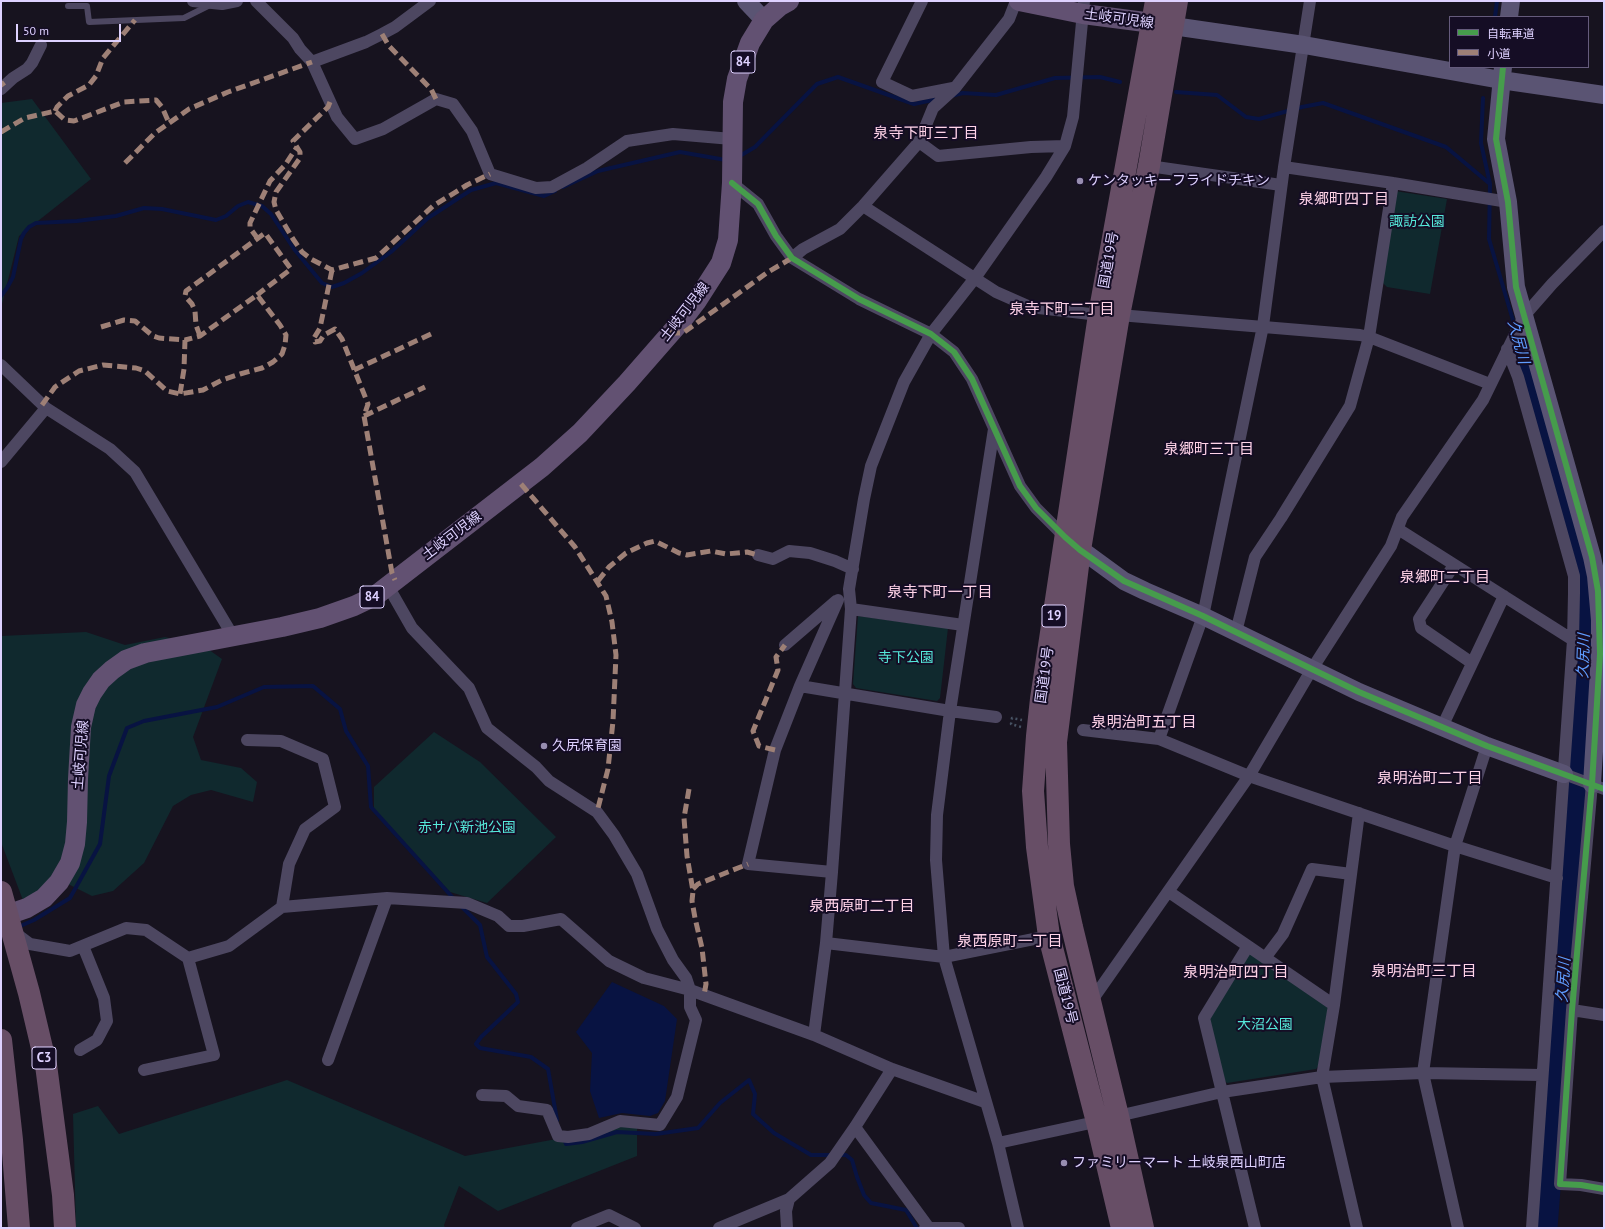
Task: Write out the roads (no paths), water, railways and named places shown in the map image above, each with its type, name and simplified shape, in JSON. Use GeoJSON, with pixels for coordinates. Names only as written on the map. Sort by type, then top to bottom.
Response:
{"type":"FeatureCollection","features":[{"type":"Feature","properties":{"kind":"highway","name":"国道19号"},"geometry":{"type":"LineString","coordinates":[[1122,1228],[1097,1122],[1049,936],[1037,847],[1033,791],[1038,721],[1072,544],[1109,315],[1156,1]]}},
{"type":"Feature","properties":{"kind":"highway","name":"国道19号"},"geometry":{"type":"LineString","coordinates":[[1109,315],[1149,166],[1177,1]]}},
{"type":"Feature","properties":{"kind":"highway","name":"国道19号"},"geometry":{"type":"LineString","coordinates":[[1072,544],[1056,742],[1059,844],[1063,886],[1143,1228]]}},
{"type":"Feature","properties":{"kind":"highway","name":"C3"},"geometry":{"type":"LineString","coordinates":[[1,892],[30,993],[46,1065],[63,1196],[65,1228]]}},
{"type":"Feature","properties":{"kind":"highway"},"geometry":{"type":"LineString","coordinates":[[1,1040],[12,1140],[19,1228]]}},
{"type":"Feature","properties":{"kind":"main road","name":"土岐可児線"},"geometry":{"type":"LineString","coordinates":[[1,917],[27,908],[44,898],[59,882],[70,863],[75,844],[77,822],[81,727],[86,705],[92,692],[101,680],[112,670],[126,660],[145,653],[282,627],[320,618],[354,606],[375,596],[542,467],[580,433],[627,382],[696,302],[720,263],[728,240],[733,102],[737,79],[750,43],[764,20],[780,6],[789,1]]}},
{"type":"Feature","properties":{"kind":"main road","name":"土岐可児線"},"geometry":{"type":"LineString","coordinates":[[1017,1],[1084,8],[1152,23],[1173,26]]}},
{"type":"Feature","properties":{"kind":"street"},"geometry":{"type":"LineString","coordinates":[[193,1],[222,4],[237,1]]}},
{"type":"Feature","properties":{"kind":"street"},"geometry":{"type":"LineString","coordinates":[[258,1],[312,62],[337,118],[354,139],[383,129],[436,99],[453,104],[472,131],[490,174],[536,188],[552,187],[587,168],[627,141],[673,134],[732,143]]}},
{"type":"Feature","properties":{"kind":"street"},"geometry":{"type":"LineString","coordinates":[[312,62],[366,42],[396,27],[430,1]]}},
{"type":"Feature","properties":{"kind":"street"},"geometry":{"type":"LineString","coordinates":[[746,1],[764,20]]}},
{"type":"Feature","properties":{"kind":"street"},"geometry":{"type":"LineString","coordinates":[[922,1],[882,82],[912,96],[955,88]]}},
{"type":"Feature","properties":{"kind":"street"},"geometry":{"type":"LineString","coordinates":[[792,258],[804,249],[840,229],[863,206],[920,142],[933,108],[955,88],[1009,18],[1017,1]]}},
{"type":"Feature","properties":{"kind":"street"},"geometry":{"type":"LineString","coordinates":[[1159,739],[1203,616],[1263,326],[1281,185],[1310,1]]}},
{"type":"Feature","properties":{"kind":"street"},"geometry":{"type":"LineString","coordinates":[[1509,16],[1511,1]]}},
{"type":"Feature","properties":{"kind":"street"},"geometry":{"type":"LineString","coordinates":[[814,1035],[826,943],[846,694],[851,609],[849,589],[871,466],[904,382],[931,334],[975,278],[1046,177],[1065,146],[1073,117],[1084,8]]}},
{"type":"Feature","properties":{"kind":"street"},"geometry":{"type":"LineString","coordinates":[[1173,26],[1449,66]]}},
{"type":"Feature","properties":{"kind":"street"},"geometry":{"type":"LineString","coordinates":[[1,89],[13,78],[27,69],[32,63],[41,45]]}},
{"type":"Feature","properties":{"kind":"street"},"geometry":{"type":"LineString","coordinates":[[1461,68],[1502,74],[1604,95]]}},
{"type":"Feature","properties":{"kind":"street"},"geometry":{"type":"LineString","coordinates":[[1502,74],[1496,139],[1508,202],[1516,287],[1592,556],[1596,576],[1600,654],[1594,785],[1572,1010],[1560,1184],[1581,1185],[1604,1189]]}},
{"type":"Feature","properties":{"kind":"street"},"geometry":{"type":"LineString","coordinates":[[920,142],[938,156],[1031,147],[1065,146]]}},
{"type":"Feature","properties":{"kind":"street"},"geometry":{"type":"LineString","coordinates":[[1149,166],[1281,185]]}},
{"type":"Feature","properties":{"kind":"street"},"geometry":{"type":"LineString","coordinates":[[1284,167],[1508,202]]}},
{"type":"Feature","properties":{"kind":"street"},"geometry":{"type":"LineString","coordinates":[[731,177],[758,204],[776,236],[792,258],[860,299],[931,334],[954,352],[972,379],[1020,486],[1036,508],[1072,544],[1124,581],[1203,616],[1312,669],[1442,728],[1594,785]]}},
{"type":"Feature","properties":{"kind":"street"},"geometry":{"type":"LineString","coordinates":[[1236,632],[1255,556],[1281,518],[1350,406],[1369,337],[1393,183]]}},
{"type":"Feature","properties":{"kind":"street"},"geometry":{"type":"LineString","coordinates":[[863,206],[996,292],[1030,307],[1109,315],[1263,326],[1369,337],[1490,384]]}},
{"type":"Feature","properties":{"kind":"street"},"geometry":{"type":"LineString","coordinates":[[1090,1003],[1249,776],[1312,669],[1391,546],[1402,517],[1483,400],[1524,316],[1552,284],[1604,231]]}},
{"type":"Feature","properties":{"kind":"street"},"geometry":{"type":"LineString","coordinates":[[1507,350],[1518,376],[1574,576],[1573,640],[1567,775],[1557,878],[1532,1228]]}},
{"type":"Feature","properties":{"kind":"street"},"geometry":{"type":"LineString","coordinates":[[1,365],[46,408],[110,449],[135,472],[233,636]]}},
{"type":"Feature","properties":{"kind":"street"},"geometry":{"type":"LineString","coordinates":[[1,462],[46,408]]}},
{"type":"Feature","properties":{"kind":"street"},"geometry":{"type":"LineString","coordinates":[[994,429],[950,711],[937,814],[936,860],[944,957],[998,1143],[1018,1228]]}},
{"type":"Feature","properties":{"kind":"street"},"geometry":{"type":"LineString","coordinates":[[1398,529],[1573,640]]}},
{"type":"Feature","properties":{"kind":"street"},"geometry":{"type":"LineString","coordinates":[[758,555],[773,560],[789,551],[810,553],[835,561],[853,569]]}},
{"type":"Feature","properties":{"kind":"street"},"geometry":{"type":"LineString","coordinates":[[1454,564],[1419,619],[1421,628],[1472,663]]}},
{"type":"Feature","properties":{"kind":"street"},"geometry":{"type":"LineString","coordinates":[[388,586],[412,628],[469,688],[487,728],[536,767],[549,781],[597,812],[614,835],[637,874],[657,929],[673,960],[686,978],[690,990],[690,1007],[696,1020],[677,1097],[660,1125],[620,1121],[589,1134],[563,1136],[547,1110],[518,1106],[506,1096],[482,1095]]}},
{"type":"Feature","properties":{"kind":"street"},"geometry":{"type":"LineString","coordinates":[[785,645],[849,589]]}},
{"type":"Feature","properties":{"kind":"street"},"geometry":{"type":"LineString","coordinates":[[1442,728],[1504,596]]}},
{"type":"Feature","properties":{"kind":"street"},"geometry":{"type":"LineString","coordinates":[[832,872],[748,864],[775,750],[800,686],[838,600]]}},
{"type":"Feature","properties":{"kind":"street"},"geometry":{"type":"LineString","coordinates":[[851,609],[963,625]]}},
{"type":"Feature","properties":{"kind":"street"},"geometry":{"type":"LineString","coordinates":[[800,686],[950,711],[996,717]]}},
{"type":"Feature","properties":{"kind":"street"},"geometry":{"type":"LineString","coordinates":[[1083,730],[1159,739],[1249,776],[1455,846],[1557,878]]}},
{"type":"Feature","properties":{"kind":"street"},"geometry":{"type":"LineString","coordinates":[[247,740],[281,741],[322,759],[335,807],[305,829],[289,864],[282,907]]}},
{"type":"Feature","properties":{"kind":"street"},"geometry":{"type":"LineString","coordinates":[[1458,1228],[1423,1073],[1455,846],[1487,746]]}},
{"type":"Feature","properties":{"kind":"street"},"geometry":{"type":"LineString","coordinates":[[1357,1228],[1322,1077],[1334,1005],[1359,813]]}},
{"type":"Feature","properties":{"kind":"street"},"geometry":{"type":"LineString","coordinates":[[1266,958],[1283,934],[1312,869],[1352,874]]}},
{"type":"Feature","properties":{"kind":"street"},"geometry":{"type":"LineString","coordinates":[[1169,892],[1334,1005]]}},
{"type":"Feature","properties":{"kind":"street"},"geometry":{"type":"LineString","coordinates":[[328,1060],[387,898]]}},
{"type":"Feature","properties":{"kind":"street"},"geometry":{"type":"LineString","coordinates":[[188,958],[229,946],[282,907],[387,898],[467,903],[498,916],[508,926],[523,926],[561,919],[609,961],[644,978],[690,990],[814,1035],[892,1069],[985,1102]]}},
{"type":"Feature","properties":{"kind":"street"},"geometry":{"type":"LineString","coordinates":[[1,922],[30,944],[70,951],[126,928],[146,930],[188,958],[214,1055],[144,1070]]}},
{"type":"Feature","properties":{"kind":"street"},"geometry":{"type":"LineString","coordinates":[[826,943],[944,957],[1049,936]]}},
{"type":"Feature","properties":{"kind":"street"},"geometry":{"type":"LineString","coordinates":[[80,1050],[97,1040],[107,1021],[104,998],[83,946]]}},
{"type":"Feature","properties":{"kind":"street"},"geometry":{"type":"LineString","coordinates":[[1248,946],[1204,1018],[1255,1228]]}},
{"type":"Feature","properties":{"kind":"street"},"geometry":{"type":"LineString","coordinates":[[1572,1010],[1604,1015]]}},
{"type":"Feature","properties":{"kind":"street"},"geometry":{"type":"LineString","coordinates":[[723,1227],[789,1199],[830,1163],[892,1069]]}},
{"type":"Feature","properties":{"kind":"street"},"geometry":{"type":"LineString","coordinates":[[998,1143],[1097,1122],[1222,1092],[1322,1077],[1423,1073],[1542,1075]]}},
{"type":"Feature","properties":{"kind":"street"},"geometry":{"type":"LineString","coordinates":[[855,1127],[929,1228]]}},
{"type":"Feature","properties":{"kind":"street"},"geometry":{"type":"LineString","coordinates":[[787,1228],[786,1211],[789,1199]]}},
{"type":"Feature","properties":{"kind":"street"},"geometry":{"type":"LineString","coordinates":[[577,1228],[609,1215],[635,1228]]}},
{"type":"Feature","properties":{"kind":"street"},"geometry":{"type":"LineString","coordinates":[[925,1228],[959,1228]]}},
{"type":"Feature","properties":{"kind":"lane"},"geometry":{"type":"LineString","coordinates":[[68,6],[87,6],[89,22],[184,18],[213,3]]}},
{"type":"Feature","properties":{"kind":"waterway","name":"久尻川"},"geometry":{"type":"LineString","coordinates":[[1495,16],[1497,1]]}},
{"type":"Feature","properties":{"kind":"waterway"},"geometry":{"type":"LineString","coordinates":[[738,157],[755,147],[817,84],[838,77],[914,104],[937,99]]}},
{"type":"Feature","properties":{"kind":"waterway"},"geometry":{"type":"LineString","coordinates":[[951,96],[963,93],[996,95],[1055,78],[1100,77],[1120,82]]}},
{"type":"Feature","properties":{"kind":"waterway"},"geometry":{"type":"LineString","coordinates":[[1176,92],[1217,95],[1246,117],[1259,119],[1302,107],[1323,103],[1446,147],[1490,184]]}},
{"type":"Feature","properties":{"kind":"waterway","name":"久尻川"},"geometry":{"type":"LineString","coordinates":[[1483,98],[1481,143],[1490,184],[1489,239],[1515,327]]}},
{"type":"Feature","properties":{"kind":"waterway"},"geometry":{"type":"LineString","coordinates":[[563,187],[598,171],[680,152],[726,160]]}},
{"type":"Feature","properties":{"kind":"waterway"},"geometry":{"type":"LineString","coordinates":[[1,296],[13,277],[21,239],[29,227],[36,223],[77,221],[116,216],[144,208],[162,209],[216,220],[226,216],[238,206],[248,202],[262,206],[271,214],[294,249],[322,283],[332,287],[344,283],[362,273],[391,252],[428,218],[471,190],[496,183],[544,196],[555,191]]}},
{"type":"Feature","properties":{"kind":"waterway","name":"久尻川"},"geometry":{"type":"LineString","coordinates":[[1518,335],[1521,348]]}},
{"type":"Feature","properties":{"kind":"waterway","name":"久尻川"},"geometry":{"type":"LineString","coordinates":[[1521,348],[1586,587],[1581,758],[1545,1228]]}},
{"type":"Feature","properties":{"kind":"waterway"},"geometry":{"type":"LineString","coordinates":[[18,927],[34,920],[70,898],[100,844],[109,776],[127,728],[144,721],[217,707],[264,687],[313,686],[340,709],[346,731],[368,766],[371,807],[454,899]]}},
{"type":"Feature","properties":{"kind":"waterway"},"geometry":{"type":"LineString","coordinates":[[460,905],[480,925],[487,957],[516,994],[518,1002],[481,1037],[476,1044],[480,1048],[531,1057],[548,1069],[557,1120]]}},
{"type":"Feature","properties":{"kind":"waterway"},"geometry":{"type":"LineString","coordinates":[[564,1139],[566,1144],[582,1142],[617,1132],[656,1134],[698,1128],[720,1103],[749,1080],[755,1094],[753,1114],[774,1133],[811,1155],[846,1155],[852,1160],[864,1195],[871,1203],[906,1210],[917,1228]]}},
{"type":"Feature","properties":{"kind":"place","name":"ケンタッキーフライドチキン"},"geometry":{"type":"Point","coordinates":[1080,181]}},
{"type":"Feature","properties":{"kind":"place","name":"久尻保育園"},"geometry":{"type":"Point","coordinates":[544,746]}},
{"type":"Feature","properties":{"kind":"place","name":"ファミリーマート 土岐泉西山町店"},"geometry":{"type":"Point","coordinates":[1064,1163]}},
{"type":"Feature","properties":{"kind":"district","name":"泉寺下町三丁目"},"geometry":{"type":"Point","coordinates":[926,134]}},
{"type":"Feature","properties":{"kind":"district","name":"泉郷町四丁目"},"geometry":{"type":"Point","coordinates":[1344,200]}},
{"type":"Feature","properties":{"kind":"district","name":"泉寺下町二丁目"},"geometry":{"type":"Point","coordinates":[1062,310]}},
{"type":"Feature","properties":{"kind":"district","name":"泉郷町三丁目"},"geometry":{"type":"Point","coordinates":[1209,450]}},
{"type":"Feature","properties":{"kind":"district","name":"泉郷町二丁目"},"geometry":{"type":"Point","coordinates":[1445,578]}},
{"type":"Feature","properties":{"kind":"district","name":"泉寺下町一丁目"},"geometry":{"type":"Point","coordinates":[940,593]}},
{"type":"Feature","properties":{"kind":"district","name":"泉明治町五丁目"},"geometry":{"type":"Point","coordinates":[1144,723]}},
{"type":"Feature","properties":{"kind":"district","name":"泉明治町二丁目"},"geometry":{"type":"Point","coordinates":[1430,779]}},
{"type":"Feature","properties":{"kind":"district","name":"泉西原町二丁目"},"geometry":{"type":"Point","coordinates":[862,907]}},
{"type":"Feature","properties":{"kind":"district","name":"泉西原町一丁目"},"geometry":{"type":"Point","coordinates":[1010,942]}},
{"type":"Feature","properties":{"kind":"district","name":"泉明治町三丁目"},"geometry":{"type":"Point","coordinates":[1424,972]}},
{"type":"Feature","properties":{"kind":"district","name":"泉明治町四丁目"},"geometry":{"type":"Point","coordinates":[1236,973]}},
{"type":"Feature","properties":{"kind":"park label","name":"諏訪公園"},"geometry":{"type":"Point","coordinates":[1417,222]}},
{"type":"Feature","properties":{"kind":"park label","name":"寺下公園"},"geometry":{"type":"Point","coordinates":[906,658]}},
{"type":"Feature","properties":{"kind":"park label","name":"赤サバ新池公園"},"geometry":{"type":"Point","coordinates":[467,828]}},
{"type":"Feature","properties":{"kind":"park label","name":"大沼公園"},"geometry":{"type":"Point","coordinates":[1265,1025]}}]}
